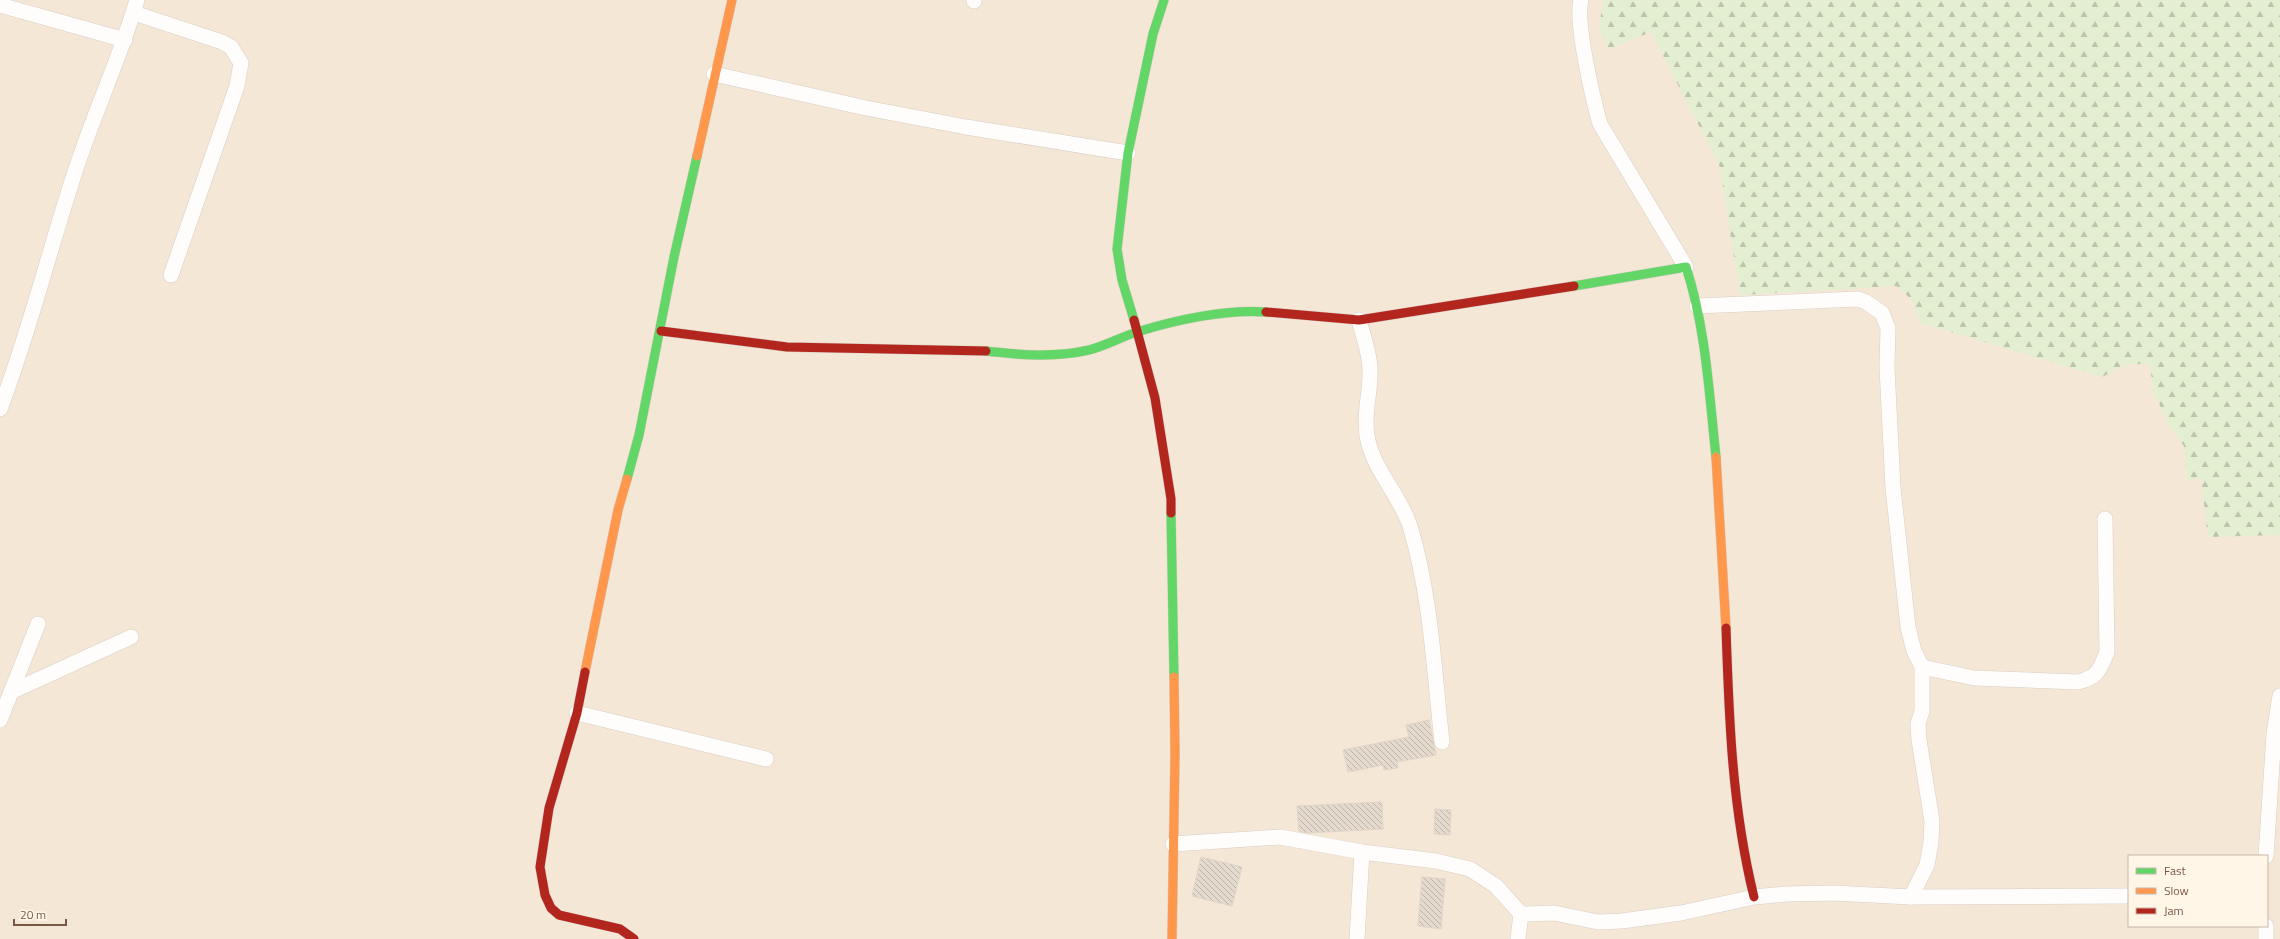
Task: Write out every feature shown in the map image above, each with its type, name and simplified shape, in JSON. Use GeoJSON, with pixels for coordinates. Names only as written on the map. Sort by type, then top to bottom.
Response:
{"type":"FeatureCollection","features":[{"type":"Feature","properties":{"kind":"street"},"geometry":{"type":"LineString","coordinates":[[634,939],[620,929],[559,915],[550,908],[545,895],[540,867],[549,808],[577,713],[618,510],[639,435],[661,331],[674,257],[714,74],[732,0]]}},
{"type":"Feature","properties":{"kind":"street"},"geometry":{"type":"LineString","coordinates":[[1164,0],[1153,34],[1128,153],[1117,249],[1122,280],[1138,332],[1155,398],[1171,499],[1175,740],[1172,939]]}},
{"type":"Feature","properties":{"kind":"street"},"geometry":{"type":"LineString","coordinates":[[1581,0],[1579,18],[1593,98],[1600,124],[1686,267],[1698,306],[1714,436],[1719,502],[1730,740],[1744,862],[1754,897]]}},
{"type":"Feature","properties":{"kind":"street"},"geometry":{"type":"LineString","coordinates":[[0,5],[125,40]]}},
{"type":"Feature","properties":{"kind":"street"},"geometry":{"type":"LineString","coordinates":[[0,409],[34,309],[79,159],[125,40],[135,6],[222,42],[231,47],[241,62],[237,86],[171,275]]}},
{"type":"Feature","properties":{"kind":"street"},"geometry":{"type":"LineString","coordinates":[[714,74],[866,108],[943,123],[1128,153]]}},
{"type":"Feature","properties":{"kind":"street"},"geometry":{"type":"LineString","coordinates":[[661,331],[787,347],[981,351],[1036,356],[1089,350],[1138,332],[1221,313],[1260,312],[1359,320],[1614,280],[1686,267]]}},
{"type":"Feature","properties":{"kind":"street"},"geometry":{"type":"LineString","coordinates":[[1698,306],[1858,299],[1866,302],[1882,313],[1888,328],[1889,340],[1887,368],[1893,488],[1908,627],[1914,651],[1922,667],[1922,711],[1918,724],[1919,740],[1932,821],[1931,842],[1927,864],[1911,897]]}},
{"type":"Feature","properties":{"kind":"street"},"geometry":{"type":"LineString","coordinates":[[1359,320],[1370,361],[1367,436],[1382,473],[1410,525],[1419,561],[1426,594],[1442,742]]}},
{"type":"Feature","properties":{"kind":"street"},"geometry":{"type":"LineString","coordinates":[[1922,667],[1974,678],[2078,682],[2092,678],[2099,671],[2107,652],[2105,520]]}},
{"type":"Feature","properties":{"kind":"street"},"geometry":{"type":"LineString","coordinates":[[0,720],[13,691],[38,624]]}},
{"type":"Feature","properties":{"kind":"street"},"geometry":{"type":"LineString","coordinates":[[13,691],[131,638]]}},
{"type":"Feature","properties":{"kind":"street"},"geometry":{"type":"LineString","coordinates":[[2266,855],[2274,734],[2280,696]]}},
{"type":"Feature","properties":{"kind":"street"},"geometry":{"type":"LineString","coordinates":[[577,713],[766,759]]}},
{"type":"Feature","properties":{"kind":"street"},"geometry":{"type":"LineString","coordinates":[[1173,844],[1280,837],[1362,852],[1436,861],[1470,869],[1496,886],[1521,914],[1518,939]]}},
{"type":"Feature","properties":{"kind":"street"},"geometry":{"type":"LineString","coordinates":[[1357,939],[1362,852]]}},
{"type":"Feature","properties":{"kind":"street"},"geometry":{"type":"LineString","coordinates":[[1521,914],[1554,913],[1598,922],[1622,921],[1681,913],[1754,897],[1833,893],[1911,897],[2128,896]]}},
{"type":"Feature","properties":{"kind":"street"},"geometry":{"type":"LineString","coordinates":[[2266,927],[2266,939]]}},
{"type":"Feature","properties":{"kind":"shaded area"},"geometry":{"type":"Polygon","coordinates":[[[0,0],[2280,0],[2280,939],[0,939],[0,0]]]}},
{"type":"Feature","properties":{"kind":"green space"},"geometry":{"type":"Polygon","coordinates":[[[1603,0],[2280,0],[2280,535],[2208,537],[2201,478],[2187,480],[2184,446],[2169,426],[2153,390],[2150,364],[2128,364],[2102,377],[1920,323],[1911,299],[1897,286],[1740,295],[1720,167],[1651,32],[1609,49],[1599,28],[1603,0]]]}},
{"type":"Feature","properties":{"kind":"building"},"geometry":{"type":"Polygon","coordinates":[[[1429,720],[1436,755],[1397,762],[1398,768],[1384,770],[1383,765],[1348,772],[1343,750],[1409,737],[1406,725],[1429,720]]]}},
{"type":"Feature","properties":{"kind":"building"},"geometry":{"type":"Polygon","coordinates":[[[1382,802],[1383,829],[1306,833],[1299,831],[1297,806],[1382,802]]]}},
{"type":"Feature","properties":{"kind":"building"},"geometry":{"type":"Polygon","coordinates":[[[1435,809],[1451,810],[1450,835],[1434,834],[1435,809]]]}},
{"type":"Feature","properties":{"kind":"building"},"geometry":{"type":"Polygon","coordinates":[[[1201,857],[1242,867],[1232,906],[1192,896],[1201,857]]]}},
{"type":"Feature","properties":{"kind":"building"},"geometry":{"type":"Polygon","coordinates":[[[1422,877],[1445,879],[1441,929],[1418,926],[1422,877]]]}},
{"type":"Feature","properties":{"kind":"traffic: fast"},"geometry":{"type":"LineString","coordinates":[[1134,320],[1122,280],[1117,249],[1128,153],[1153,34],[1164,0]]}},
{"type":"Feature","properties":{"kind":"traffic: fast"},"geometry":{"type":"LineString","coordinates":[[627,479],[639,435],[674,257],[697,156]]}},
{"type":"Feature","properties":{"kind":"traffic: fast"},"geometry":{"type":"LineString","coordinates":[[1574,286],[1686,267],[1698,313],[1706,361],[1716,457]]}},
{"type":"Feature","properties":{"kind":"traffic: fast"},"geometry":{"type":"LineString","coordinates":[[986,351],[1037,355],[1076,353],[1168,323],[1201,316],[1234,312],[1266,312]]}},
{"type":"Feature","properties":{"kind":"traffic: fast"},"geometry":{"type":"LineString","coordinates":[[1171,513],[1174,677]]}},
{"type":"Feature","properties":{"kind":"traffic: slow"},"geometry":{"type":"LineString","coordinates":[[697,156],[732,0]]}},
{"type":"Feature","properties":{"kind":"traffic: slow"},"geometry":{"type":"LineString","coordinates":[[1716,457],[1726,628]]}},
{"type":"Feature","properties":{"kind":"traffic: slow"},"geometry":{"type":"LineString","coordinates":[[585,672],[618,510],[627,479]]}},
{"type":"Feature","properties":{"kind":"traffic: slow"},"geometry":{"type":"LineString","coordinates":[[1172,939],[1175,755],[1174,677]]}},
{"type":"Feature","properties":{"kind":"traffic: jam"},"geometry":{"type":"LineString","coordinates":[[1266,312],[1359,320],[1574,286]]}},
{"type":"Feature","properties":{"kind":"traffic: jam"},"geometry":{"type":"LineString","coordinates":[[1134,320],[1155,398],[1171,499],[1171,513]]}},
{"type":"Feature","properties":{"kind":"traffic: jam"},"geometry":{"type":"LineString","coordinates":[[661,331],[787,347],[986,351]]}},
{"type":"Feature","properties":{"kind":"traffic: jam"},"geometry":{"type":"LineString","coordinates":[[1726,628],[1730,730],[1736,797],[1754,897]]}},
{"type":"Feature","properties":{"kind":"traffic: jam"},"geometry":{"type":"LineString","coordinates":[[585,672],[577,713],[549,808],[540,867],[545,895],[551,908],[559,915],[620,929],[634,939]]}}]}
